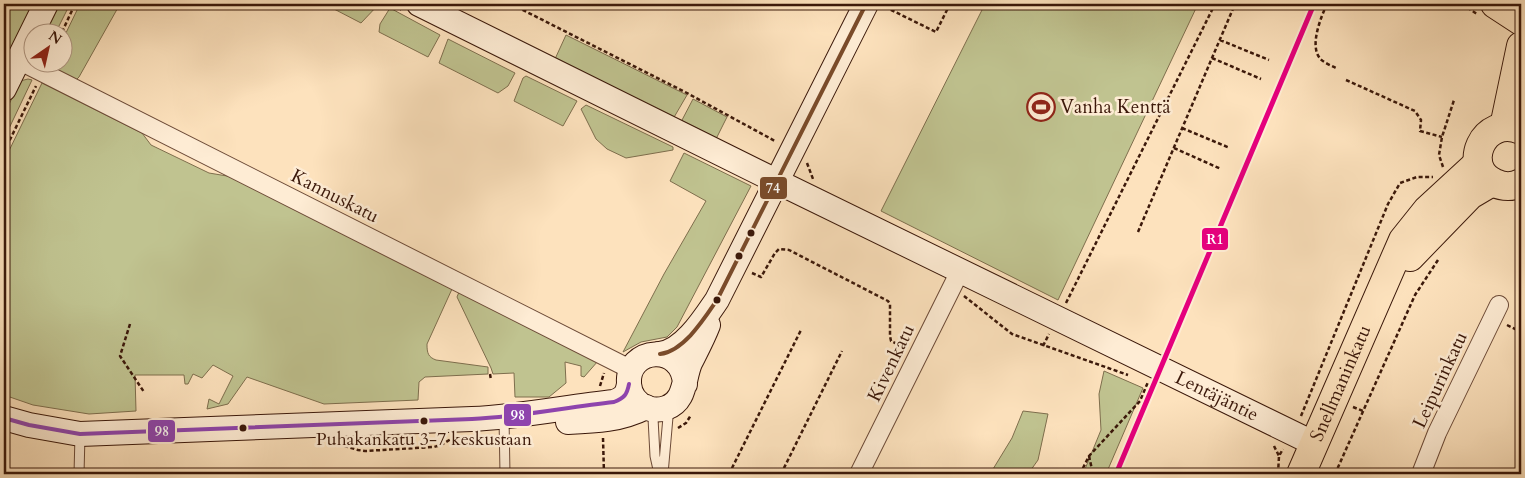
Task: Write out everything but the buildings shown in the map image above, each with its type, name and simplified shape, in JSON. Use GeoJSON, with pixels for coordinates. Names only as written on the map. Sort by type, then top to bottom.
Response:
{"type":"FeatureCollection","features":[{"type":"Feature","properties":{"kind":"main road"},"geometry":{"type":"LineString","coordinates":[[1495,4],[1521,21]]}},
{"type":"Feature","properties":{"kind":"main road"},"geometry":{"type":"LineString","coordinates":[[1521,49],[1513,128],[1494,129],[1480,143],[1478,153],[1485,172],[1508,186],[1521,182]]}},
{"type":"Feature","properties":{"kind":"main road","name":"Snellmaninkatu"},"geometry":{"type":"LineString","coordinates":[[1301,474],[1403,240],[1427,210],[1485,172]]}},
{"type":"Feature","properties":{"kind":"street"},"geometry":{"type":"LineString","coordinates":[[4,89],[46,4]]}},
{"type":"Feature","properties":{"kind":"street","name":"Lentäjäntie"},"geometry":{"type":"LineString","coordinates":[[419,4],[776,181],[1315,444]]}},
{"type":"Feature","properties":{"kind":"street"},"geometry":{"type":"LineString","coordinates":[[625,372],[634,398],[647,408],[659,410],[679,394],[717,300],[866,4]]}},
{"type":"Feature","properties":{"kind":"street","name":"Kannuskatu"},"geometry":{"type":"LineString","coordinates":[[18,60],[22,62]]}},
{"type":"Feature","properties":{"kind":"street","name":"Kannuskatu"},"geometry":{"type":"LineString","coordinates":[[43,72],[625,372]]}},
{"type":"Feature","properties":{"kind":"street","name":"Kivenkatu"},"geometry":{"type":"LineString","coordinates":[[859,474],[960,271]]}},
{"type":"Feature","properties":{"kind":"street"},"geometry":{"type":"LineString","coordinates":[[625,372],[640,359],[653,354],[671,352],[683,342],[706,316],[717,300]]}},
{"type":"Feature","properties":{"kind":"street","name":"Leipurinkatu"},"geometry":{"type":"LineString","coordinates":[[1421,474],[1437,433],[1499,305]]}},
{"type":"Feature","properties":{"kind":"street"},"geometry":{"type":"LineString","coordinates":[[660,354],[673,359],[678,364],[684,377],[679,394]]}},
{"type":"Feature","properties":{"kind":"street"},"geometry":{"type":"LineString","coordinates":[[504,418],[530,412],[614,402],[625,397],[628,393],[625,372]]}},
{"type":"Feature","properties":{"kind":"street"},"geometry":{"type":"LineString","coordinates":[[4,418],[29,425],[80,434],[504,418],[538,422],[598,421],[623,417],[647,408]]}},
{"type":"Feature","properties":{"kind":"lane"},"geometry":{"type":"LineString","coordinates":[[661,474],[668,430],[668,417],[679,394]]}},
{"type":"Feature","properties":{"kind":"lane"},"geometry":{"type":"LineString","coordinates":[[647,408],[653,418],[655,456],[661,474]]}},
{"type":"Feature","properties":{"kind":"lane"},"geometry":{"type":"LineString","coordinates":[[504,418],[505,474]]}},
{"type":"Feature","properties":{"kind":"lane"},"geometry":{"type":"LineString","coordinates":[[79,474],[80,434]]}},
{"type":"Feature","properties":{"kind":"path"},"geometry":{"type":"LineString","coordinates":[[67,22],[75,4]]}},
{"type":"Feature","properties":{"kind":"path"},"geometry":{"type":"LineString","coordinates":[[511,4],[685,92],[779,143]]}},
{"type":"Feature","properties":{"kind":"path"},"geometry":{"type":"LineString","coordinates":[[879,4],[936,32],[950,4]]}},
{"type":"Feature","properties":{"kind":"path"},"geometry":{"type":"LineString","coordinates":[[1058,319],[1215,4]]}},
{"type":"Feature","properties":{"kind":"path"},"geometry":{"type":"LineString","coordinates":[[1138,232],[1235,4]]}},
{"type":"Feature","properties":{"kind":"path"},"geometry":{"type":"LineString","coordinates":[[1327,4],[1319,22],[1315,49],[1320,59],[1336,68]]}},
{"type":"Feature","properties":{"kind":"path"},"geometry":{"type":"LineString","coordinates":[[1220,40],[1269,60]]}},
{"type":"Feature","properties":{"kind":"path"},"geometry":{"type":"LineString","coordinates":[[1212,58],[1261,79]]}},
{"type":"Feature","properties":{"kind":"path"},"geometry":{"type":"LineString","coordinates":[[4,152],[43,72]]}},
{"type":"Feature","properties":{"kind":"path"},"geometry":{"type":"LineString","coordinates":[[1346,80],[1414,111],[1421,120],[1420,130],[1442,137]]}},
{"type":"Feature","properties":{"kind":"path"},"geometry":{"type":"LineString","coordinates":[[1444,168],[1439,155],[1442,137],[1454,100]]}},
{"type":"Feature","properties":{"kind":"path"},"geometry":{"type":"LineString","coordinates":[[1182,128],[1230,148]]}},
{"type":"Feature","properties":{"kind":"path"},"geometry":{"type":"LineString","coordinates":[[1174,148],[1221,169]]}},
{"type":"Feature","properties":{"kind":"path"},"geometry":{"type":"LineString","coordinates":[[807,163],[816,187]]}},
{"type":"Feature","properties":{"kind":"path"},"geometry":{"type":"LineString","coordinates":[[747,270],[761,277],[774,253],[779,249],[789,250],[888,301],[890,304],[891,340],[907,349]]}},
{"type":"Feature","properties":{"kind":"path"},"geometry":{"type":"LineString","coordinates":[[1335,474],[1415,295],[1442,254]]}},
{"type":"Feature","properties":{"kind":"path"},"geometry":{"type":"LineString","coordinates":[[130,324],[120,356],[144,392]]}},
{"type":"Feature","properties":{"kind":"path"},"geometry":{"type":"LineString","coordinates":[[729,474],[800,330]]}},
{"type":"Feature","properties":{"kind":"path"},"geometry":{"type":"LineString","coordinates":[[781,474],[842,351]]}},
{"type":"Feature","properties":{"kind":"path"},"geometry":{"type":"LineString","coordinates":[[606,403],[601,394],[600,381],[603,374],[625,372]]}},
{"type":"Feature","properties":{"kind":"path"},"geometry":{"type":"LineString","coordinates":[[490,374],[490,380]]}},
{"type":"Feature","properties":{"kind":"path"},"geometry":{"type":"LineString","coordinates":[[1080,474],[1089,456],[1140,401],[1148,382]]}},
{"type":"Feature","properties":{"kind":"path"},"geometry":{"type":"LineString","coordinates":[[603,432],[604,474]]}},
{"type":"Feature","properties":{"kind":"path"},"geometry":{"type":"LineString","coordinates":[[1089,456],[1093,474]]}},
{"type":"Feature","properties":{"kind":"path"},"geometry":{"type":"LineString","coordinates":[[1278,474],[1279,456]]}},
{"type":"Feature","properties":{"kind":"green space"},"geometry":{"type":"Polygon","coordinates":[[[4,4],[34,4],[25,22],[22,22],[22,29],[4,66],[4,4]]]}},
{"type":"Feature","properties":{"kind":"green space"},"geometry":{"type":"Polygon","coordinates":[[[57,4],[70,4],[61,22],[48,22],[57,4]]]}},
{"type":"Feature","properties":{"kind":"green space"},"geometry":{"type":"Polygon","coordinates":[[[80,4],[120,4],[79,77],[74,82],[57,72],[72,72],[71,22],[80,4]]]}},
{"type":"Feature","properties":{"kind":"green space"},"geometry":{"type":"Polygon","coordinates":[[[329,4],[379,4],[361,23],[334,9],[329,4]]]}},
{"type":"Feature","properties":{"kind":"green space","name":"Vanha Kenttä"},"geometry":{"type":"Polygon","coordinates":[[[985,4],[1198,4],[1058,300],[881,211],[985,4]]]}},
{"type":"Feature","properties":{"kind":"green space"},"geometry":{"type":"Polygon","coordinates":[[[390,8],[440,35],[428,57],[379,32],[380,24],[390,8]]]}},
{"type":"Feature","properties":{"kind":"green space"},"geometry":{"type":"Polygon","coordinates":[[[566,35],[687,95],[673,119],[555,59],[566,35]]]}},
{"type":"Feature","properties":{"kind":"green space"},"geometry":{"type":"Polygon","coordinates":[[[448,39],[515,73],[508,86],[498,93],[439,63],[448,39]]]}},
{"type":"Feature","properties":{"kind":"green space"},"geometry":{"type":"Polygon","coordinates":[[[526,76],[577,101],[563,126],[514,101],[523,78],[526,76]]]}},
{"type":"Feature","properties":{"kind":"green space"},"geometry":{"type":"Polygon","coordinates":[[[32,80],[4,139],[4,115],[20,81],[32,80]]]}},
{"type":"Feature","properties":{"kind":"green space"},"geometry":{"type":"Polygon","coordinates":[[[42,83],[142,133],[151,145],[209,173],[233,177],[452,289],[427,344],[428,354],[436,360],[488,367],[488,374],[425,377],[419,382],[418,400],[324,404],[247,377],[228,404],[207,409],[209,399],[219,404],[233,376],[213,365],[202,378],[193,374],[188,384],[185,384],[184,375],[135,375],[136,411],[89,414],[33,405],[4,395],[4,161],[42,83]]]}},
{"type":"Feature","properties":{"kind":"green space"},"geometry":{"type":"Polygon","coordinates":[[[693,99],[727,117],[716,139],[681,122],[693,99]]]}},
{"type":"Feature","properties":{"kind":"green space"},"geometry":{"type":"Polygon","coordinates":[[[586,105],[673,147],[673,150],[626,158],[607,149],[596,139],[581,109],[586,105]]]}},
{"type":"Feature","properties":{"kind":"green space"},"geometry":{"type":"Polygon","coordinates":[[[684,153],[751,186],[677,327],[667,337],[641,342],[623,352],[664,274],[706,201],[670,181],[684,153]]]}},
{"type":"Feature","properties":{"kind":"green space"},"geometry":{"type":"Polygon","coordinates":[[[459,292],[598,361],[584,377],[581,376],[581,366],[565,362],[566,383],[549,397],[515,397],[514,373],[493,374],[457,297],[459,292]]]}},
{"type":"Feature","properties":{"kind":"green space"},"geometry":{"type":"Polygon","coordinates":[[[1104,371],[1143,388],[1106,474],[1083,474],[1101,430],[1099,394],[1104,371]]]}},
{"type":"Feature","properties":{"kind":"green space"},"geometry":{"type":"Polygon","coordinates":[[[1023,411],[1048,414],[1038,460],[1028,474],[990,474],[1012,438],[1023,411]]]}},
{"type":"Feature","properties":{"kind":"transit line","name":"74"},"geometry":{"type":"LineString","coordinates":[[660,354],[669,352],[685,341],[700,325],[717,300],[866,4]]}},
{"type":"Feature","properties":{"kind":"transit line","name":"R1"},"geometry":{"type":"LineString","coordinates":[[1116,474],[1314,4]]}},
{"type":"Feature","properties":{"kind":"transit line","name":"98"},"geometry":{"type":"LineString","coordinates":[[4,418],[29,425],[80,434],[472,419],[614,402],[624,396],[629,384]]}},
{"type":"Feature","properties":{"kind":"place","name":"Vanha Kenttä"},"geometry":{"type":"Point","coordinates":[1041,107]}},
{"type":"Feature","properties":{"kind":"place","name":"Puhakankatu 3-7 keskustaan"},"geometry":{"type":"Point","coordinates":[424,421]}}]}
